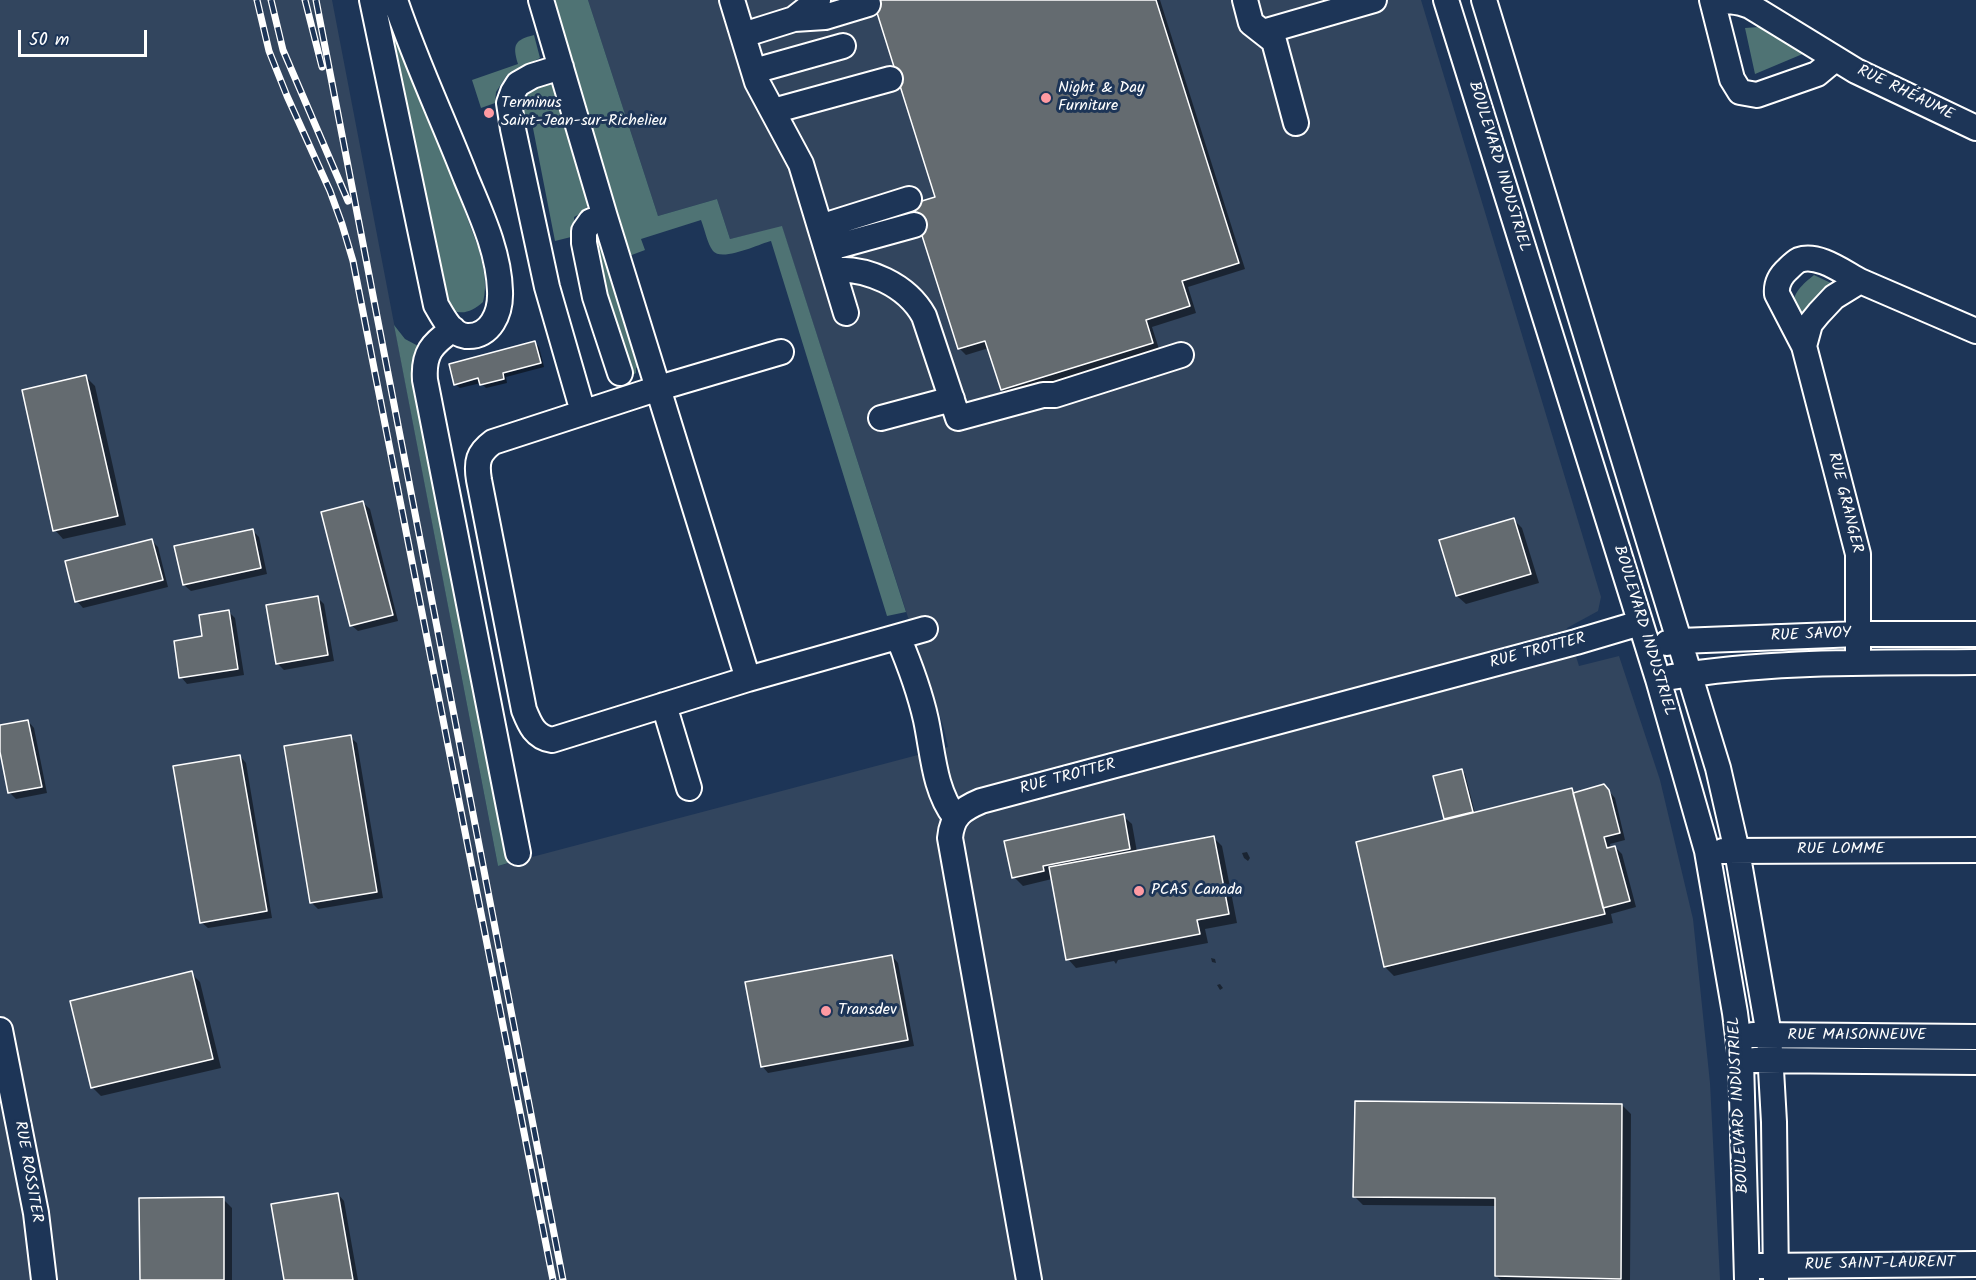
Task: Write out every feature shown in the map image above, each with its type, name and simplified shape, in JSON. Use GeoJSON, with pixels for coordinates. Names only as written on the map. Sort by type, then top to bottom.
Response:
{"type":"FeatureCollection","features":[{"type":"Feature","properties":{"kind":"street"},"geometry":{"type":"LineString","coordinates":[[372,0],[436,305],[447,324],[453,329],[461,335],[474,336],[486,331],[496,317],[500,293],[488,232],[395,0]]}},
{"type":"Feature","properties":{"kind":"street"},"geometry":{"type":"LineString","coordinates":[[541,0],[605,217],[748,679]]}},
{"type":"Feature","properties":{"kind":"street"},"geometry":{"type":"LineString","coordinates":[[732,0],[757,82],[801,164],[846,313]]}},
{"type":"Feature","properties":{"kind":"street"},"geometry":{"type":"LineString","coordinates":[[794,19],[818,0]]}},
{"type":"Feature","properties":{"kind":"street"},"geometry":{"type":"LineString","coordinates":[[1245,0],[1251,23],[1274,41],[1296,123]]}},
{"type":"Feature","properties":{"kind":"street"},"geometry":{"type":"LineString","coordinates":[[1263,32],[1374,0]]}},
{"type":"Feature","properties":{"kind":"street","name":"BOULEVARD INDUSTRIEL"},"geometry":{"type":"LineString","coordinates":[[1446,0],[1658,679],[1707,851],[1741,1060],[1747,1273]]}},
{"type":"Feature","properties":{"kind":"street","name":"BOULEVARD INDUSTRIEL"},"geometry":{"type":"LineString","coordinates":[[1484,0],[1718,768],[1737,851],[1769,1035],[1774,1122],[1776,1273]]}},
{"type":"Feature","properties":{"kind":"street","name":"RUE RHÉAUME"},"geometry":{"type":"LineString","coordinates":[[1835,59],[1817,74],[1757,95],[1740,92],[1732,79],[1712,2],[1734,1],[1750,6],[1835,59],[1906,96],[1976,128]]}},
{"type":"Feature","properties":{"kind":"street"},"geometry":{"type":"LineString","coordinates":[[743,35],[794,19],[825,17],[868,4]]}},
{"type":"Feature","properties":{"kind":"street"},"geometry":{"type":"LineString","coordinates":[[754,71],[843,46]]}},
{"type":"Feature","properties":{"kind":"street"},"geometry":{"type":"LineString","coordinates":[[561,67],[532,76],[518,84],[509,102],[547,287],[583,412]]}},
{"type":"Feature","properties":{"kind":"street"},"geometry":{"type":"LineString","coordinates":[[773,111],[890,79]]}},
{"type":"Feature","properties":{"kind":"street"},"geometry":{"type":"LineString","coordinates":[[826,249],[909,198]]}},
{"type":"Feature","properties":{"kind":"street"},"geometry":{"type":"LineString","coordinates":[[605,217],[591,221],[584,231],[584,243],[595,297],[620,373]]}},
{"type":"Feature","properties":{"kind":"street"},"geometry":{"type":"LineString","coordinates":[[826,249],[914,225]]}},
{"type":"Feature","properties":{"kind":"street"},"geometry":{"type":"LineString","coordinates":[[826,249],[857,270],[904,292],[915,301],[924,316],[958,418],[1043,395],[1055,394],[1180,356]]}},
{"type":"Feature","properties":{"kind":"street","name":"RUE GRANGER"},"geometry":{"type":"LineString","coordinates":[[1858,663],[1858,554],[1804,346],[1777,294],[1776,285],[1784,272],[1798,261],[1811,258],[1976,331]]}},
{"type":"Feature","properties":{"kind":"street"},"geometry":{"type":"LineString","coordinates":[[1804,346],[1810,324],[1819,313],[1834,297],[1860,281]]}},
{"type":"Feature","properties":{"kind":"street"},"geometry":{"type":"LineString","coordinates":[[453,329],[435,342],[428,354],[424,367],[425,381],[518,853]]}},
{"type":"Feature","properties":{"kind":"street"},"geometry":{"type":"LineString","coordinates":[[781,352],[583,412],[493,442],[484,448],[478,457],[479,480],[524,710],[530,724],[536,734],[544,739],[552,740],[748,679],[925,629]]}},
{"type":"Feature","properties":{"kind":"street"},"geometry":{"type":"LineString","coordinates":[[881,418],[952,399]]}},
{"type":"Feature","properties":{"kind":"street","name":"RUE TROTTER"},"geometry":{"type":"LineString","coordinates":[[955,817],[965,808],[981,801],[1564,645],[1640,622]]}},
{"type":"Feature","properties":{"kind":"street","name":"RUE SAVOY"},"geometry":{"type":"LineString","coordinates":[[1648,647],[1680,641],[1858,634],[1976,634]]}},
{"type":"Feature","properties":{"kind":"street"},"geometry":{"type":"LineString","coordinates":[[898,637],[926,718],[940,790],[945,804],[955,817],[950,838],[1029,1280]]}},
{"type":"Feature","properties":{"kind":"street","name":"RUE SAVOY"},"geometry":{"type":"LineString","coordinates":[[1658,679],[1729,669],[1858,663],[1976,662]]}},
{"type":"Feature","properties":{"kind":"street"},"geometry":{"type":"LineString","coordinates":[[664,705],[689,788]]}},
{"type":"Feature","properties":{"kind":"street","name":"RUE LOMME"},"geometry":{"type":"LineString","coordinates":[[1707,851],[1976,850]]}},
{"type":"Feature","properties":{"kind":"street","name":"RUE ROSSITER"},"geometry":{"type":"LineString","coordinates":[[0,1030],[36,1213],[44,1280]]}},
{"type":"Feature","properties":{"kind":"street","name":"RUE MAISONNEUVE"},"geometry":{"type":"LineString","coordinates":[[1738,1035],[1976,1037]]}},
{"type":"Feature","properties":{"kind":"street","name":"RUE MAISONNEUVE"},"geometry":{"type":"LineString","coordinates":[[1741,1060],[1976,1062]]}},
{"type":"Feature","properties":{"kind":"street","name":"RUE SAINT-LAURENT"},"geometry":{"type":"LineString","coordinates":[[1747,1273],[1976,1264]]}},
{"type":"Feature","properties":{"kind":"shaded area"},"geometry":{"type":"Polygon","coordinates":[[[0,0],[332,0],[498,866],[948,747],[782,227],[730,239],[717,199],[658,216],[588,0],[1421,0],[1601,597],[1598,611],[1567,628],[1579,666],[1619,656],[1660,780],[1693,919],[1710,1083],[1720,1280],[0,1280],[0,0]]]}},
{"type":"Feature","properties":{"kind":"green space"},"geometry":{"type":"Polygon","coordinates":[[[551,0],[588,0],[658,216],[717,199],[730,239],[782,226],[906,612],[887,616],[771,241],[741,251],[718,254],[709,244],[701,220],[641,239],[645,250],[629,256],[551,0]]]}},
{"type":"Feature","properties":{"kind":"green space"},"geometry":{"type":"Polygon","coordinates":[[[389,13],[392,15],[478,247],[485,288],[483,302],[469,311],[455,311],[445,305],[387,17],[389,13]]]}},
{"type":"Feature","properties":{"kind":"green space"},"geometry":{"type":"Polygon","coordinates":[[[1759,27],[1773,30],[1805,53],[1755,74],[1745,28],[1759,27]]]}},
{"type":"Feature","properties":{"kind":"green space"},"geometry":{"type":"Polygon","coordinates":[[[534,35],[540,58],[507,75],[496,92],[495,103],[481,108],[472,80],[518,64],[515,47],[519,41],[534,35]]]}},
{"type":"Feature","properties":{"kind":"green space"},"geometry":{"type":"Polygon","coordinates":[[[547,82],[555,88],[589,201],[585,211],[574,217],[575,236],[555,241],[532,123],[521,109],[521,91],[547,82]]]}},
{"type":"Feature","properties":{"kind":"green space"},"geometry":{"type":"Polygon","coordinates":[[[600,234],[640,366],[630,377],[605,294],[591,236],[600,234]]]}},
{"type":"Feature","properties":{"kind":"green space"},"geometry":{"type":"Polygon","coordinates":[[[1814,275],[1833,284],[1801,313],[1793,308],[1794,298],[1802,285],[1814,275]]]}},
{"type":"Feature","properties":{"kind":"green space"},"geometry":{"type":"Polygon","coordinates":[[[394,325],[405,339],[422,348],[515,861],[498,866],[394,325]]]}},
{"type":"Feature","properties":{"kind":"building","name":"Night & Day Furniture"},"geometry":{"type":"Polygon","coordinates":[[[873,0],[1156,0],[1239,263],[1182,281],[1190,306],[1146,320],[1153,343],[1001,390],[985,341],[958,349],[912,204],[935,197],[873,0]]]}},
{"type":"Feature","properties":{"kind":"building"},"geometry":{"type":"Polygon","coordinates":[[[535,341],[541,363],[503,373],[504,379],[480,385],[478,378],[454,385],[449,364],[535,341]]]}},
{"type":"Feature","properties":{"kind":"building"},"geometry":{"type":"Polygon","coordinates":[[[86,375],[118,516],[53,531],[22,390],[86,375]]]}},
{"type":"Feature","properties":{"kind":"building"},"geometry":{"type":"Polygon","coordinates":[[[363,501],[393,615],[350,626],[321,512],[363,501]]]}},
{"type":"Feature","properties":{"kind":"building"},"geometry":{"type":"Polygon","coordinates":[[[1514,518],[1531,574],[1456,596],[1439,540],[1514,518]]]}},
{"type":"Feature","properties":{"kind":"building"},"geometry":{"type":"Polygon","coordinates":[[[253,529],[261,568],[183,585],[174,546],[253,529]]]}},
{"type":"Feature","properties":{"kind":"building"},"geometry":{"type":"Polygon","coordinates":[[[152,539],[163,580],[75,602],[65,561],[152,539]]]}},
{"type":"Feature","properties":{"kind":"building"},"geometry":{"type":"Polygon","coordinates":[[[318,596],[328,655],[276,664],[266,605],[318,596]]]}},
{"type":"Feature","properties":{"kind":"building"},"geometry":{"type":"Polygon","coordinates":[[[229,610],[238,669],[179,678],[174,641],[202,636],[199,615],[229,610]]]}},
{"type":"Feature","properties":{"kind":"building"},"geometry":{"type":"Polygon","coordinates":[[[28,720],[42,787],[8,793],[0,752],[0,725],[28,720]]]}},
{"type":"Feature","properties":{"kind":"building"},"geometry":{"type":"Polygon","coordinates":[[[351,735],[377,892],[310,903],[284,746],[351,735]]]}},
{"type":"Feature","properties":{"kind":"building"},"geometry":{"type":"Polygon","coordinates":[[[240,755],[267,911],[200,923],[173,766],[240,755]]]}},
{"type":"Feature","properties":{"kind":"building"},"geometry":{"type":"Polygon","coordinates":[[[1462,769],[1473,812],[1444,819],[1433,776],[1462,769]]]}},
{"type":"Feature","properties":{"kind":"building"},"geometry":{"type":"Polygon","coordinates":[[[1604,784],[1609,790],[1620,833],[1604,837],[1607,848],[1615,846],[1630,901],[1603,908],[1573,793],[1604,784]]]}},
{"type":"Feature","properties":{"kind":"building"},"geometry":{"type":"Polygon","coordinates":[[[1572,788],[1605,914],[1384,967],[1356,842],[1572,788]]]}},
{"type":"Feature","properties":{"kind":"building"},"geometry":{"type":"Polygon","coordinates":[[[1124,814],[1130,849],[1043,866],[1044,871],[1012,878],[1004,841],[1124,814]]]}},
{"type":"Feature","properties":{"kind":"building","name":"PCAS Canada"},"geometry":{"type":"Polygon","coordinates":[[[1214,836],[1229,914],[1197,920],[1200,934],[1066,960],[1049,867],[1214,836]]]}},
{"type":"Feature","properties":{"kind":"building","name":"Transdev"},"geometry":{"type":"Polygon","coordinates":[[[892,955],[908,1040],[761,1067],[745,982],[892,955]]]}},
{"type":"Feature","properties":{"kind":"building"},"geometry":{"type":"Polygon","coordinates":[[[192,971],[213,1059],[91,1088],[70,1001],[192,971]]]}},
{"type":"Feature","properties":{"kind":"building"},"geometry":{"type":"Polygon","coordinates":[[[1355,1101],[1622,1104],[1621,1279],[1495,1276],[1495,1198],[1353,1197],[1355,1101]]]}},
{"type":"Feature","properties":{"kind":"building"},"geometry":{"type":"Polygon","coordinates":[[[338,1193],[353,1280],[284,1280],[271,1204],[338,1193]]]}},
{"type":"Feature","properties":{"kind":"building"},"geometry":{"type":"Polygon","coordinates":[[[224,1197],[224,1280],[140,1280],[139,1198],[224,1197]]]}},
{"type":"Feature","properties":{"kind":"railway"},"geometry":{"type":"LineString","coordinates":[[257,0],[269,51],[330,191],[353,261],[553,1280]]}},
{"type":"Feature","properties":{"kind":"railway"},"geometry":{"type":"LineString","coordinates":[[271,0],[283,50],[348,201]]}},
{"type":"Feature","properties":{"kind":"railway"},"geometry":{"type":"LineString","coordinates":[[305,0],[322,67]]}},
{"type":"Feature","properties":{"kind":"railway"},"geometry":{"type":"LineString","coordinates":[[316,0],[563,1280]]}},
{"type":"Feature","properties":{"kind":"place","name":"Night & Day Furniture"},"geometry":{"type":"Point","coordinates":[1046,98]}},
{"type":"Feature","properties":{"kind":"place","name":"Terminus Saint-Jean-sur-Richelieu"},"geometry":{"type":"Point","coordinates":[489,113]}},
{"type":"Feature","properties":{"kind":"place","name":"PCAS Canada"},"geometry":{"type":"Point","coordinates":[1139,891]}},
{"type":"Feature","properties":{"kind":"place","name":"Transdev"},"geometry":{"type":"Point","coordinates":[826,1011]}}]}
